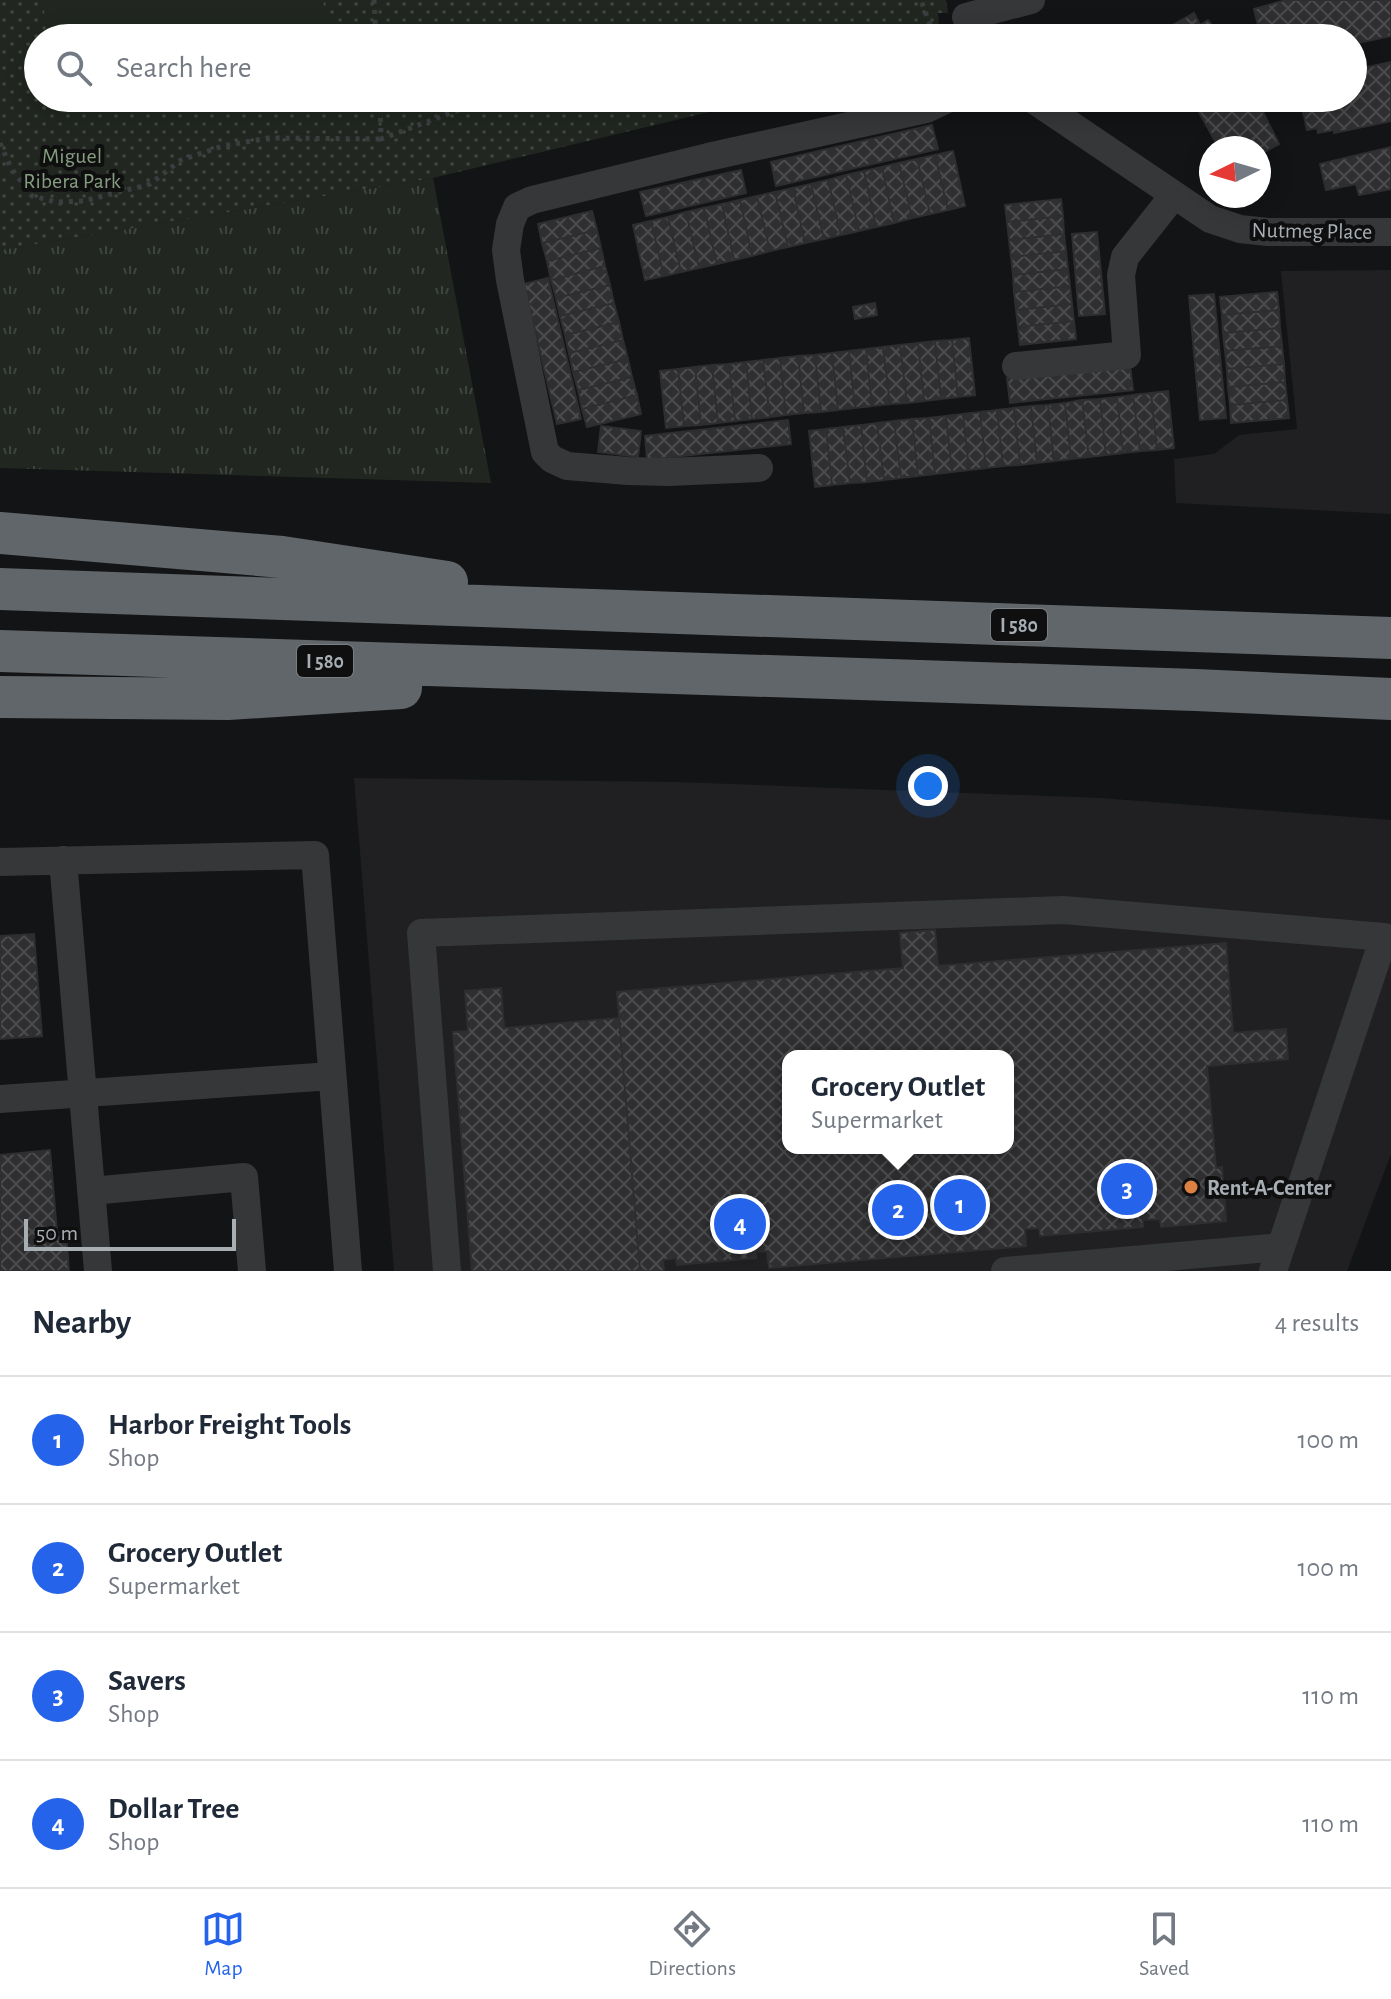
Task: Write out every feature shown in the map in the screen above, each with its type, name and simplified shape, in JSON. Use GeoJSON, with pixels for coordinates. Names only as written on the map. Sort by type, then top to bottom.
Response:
{"type":"FeatureCollection","features":[{"type":"Feature","properties":{"kind":"highway"},"geometry":{"type":"LineString","coordinates":[[0,533],[282,557],[646,612]]}},
{"type":"Feature","properties":{"kind":"highway","name":"I 580"},"geometry":{"type":"LineString","coordinates":[[0,589],[1391,638]]}},
{"type":"Feature","properties":{"kind":"highway","name":"I 580"},"geometry":{"type":"LineString","coordinates":[[0,651],[1391,699]]}},
{"type":"Feature","properties":{"kind":"highway"},"geometry":{"type":"LineString","coordinates":[[0,697],[228,699],[650,672]]}},
{"type":"Feature","properties":{"kind":"street"},"geometry":{"type":"LineString","coordinates":[[969,18],[1031,0]]}},
{"type":"Feature","properties":{"kind":"street"},"geometry":{"type":"LineString","coordinates":[[759,468],[628,471],[567,466],[545,452],[506,250],[510,224],[517,207],[532,200],[708,157],[912,112]]}},
{"type":"Feature","properties":{"kind":"street","name":"Nutmeg Place"},"geometry":{"type":"LineString","coordinates":[[1052,112],[1210,219],[1240,229],[1268,232],[1391,232]]}},
{"type":"Feature","properties":{"kind":"street"},"geometry":{"type":"LineString","coordinates":[[1016,366],[1127,355],[1121,275],[1125,257],[1174,195]]}},
{"type":"Feature","properties":{"kind":"street"},"geometry":{"type":"LineString","coordinates":[[0,862],[315,855],[348,1271]]}},
{"type":"Feature","properties":{"kind":"street"},"geometry":{"type":"LineString","coordinates":[[63,860],[98,1271]]}},
{"type":"Feature","properties":{"kind":"street"},"geometry":{"type":"LineString","coordinates":[[447,1271],[421,933],[1063,910],[1388,937],[1277,1259],[1005,1271]]}},
{"type":"Feature","properties":{"kind":"street"},"geometry":{"type":"LineString","coordinates":[[0,1099],[332,1076]]}},
{"type":"Feature","properties":{"kind":"street"},"geometry":{"type":"LineString","coordinates":[[91,1191],[244,1177],[252,1271]]}},
{"type":"Feature","properties":{"kind":"path"},"geometry":{"type":"LineString","coordinates":[[374,0],[375,24]]}},
{"type":"Feature","properties":{"kind":"path"},"geometry":{"type":"LineString","coordinates":[[921,0],[930,24]]}},
{"type":"Feature","properties":{"kind":"path"},"geometry":{"type":"LineString","coordinates":[[380,112],[381,139]]}},
{"type":"Feature","properties":{"kind":"path"},"geometry":{"type":"LineString","coordinates":[[0,143],[11,168],[32,196],[56,202],[84,201],[150,184],[181,160],[223,146],[268,138],[381,139],[453,112]]}},
{"type":"Feature","properties":{"kind":"shaded area"},"geometry":{"type":"Polygon","coordinates":[[[1391,270],[1391,514],[1176,503],[1174,459],[1214,454],[1239,435],[1297,429],[1281,271],[1391,270]]]}},
{"type":"Feature","properties":{"kind":"shaded area"},"geometry":{"type":"Polygon","coordinates":[[[354,778],[678,782],[1100,798],[1391,820],[1391,1154],[1347,1271],[394,1271],[354,778]]]}},
{"type":"Feature","properties":{"kind":"green space","name":"Miguel Ribera Park"},"geometry":{"type":"Polygon","coordinates":[[[0,0],[946,0],[948,13],[938,13],[939,24],[24,24],[24,112],[709,112],[433,178],[0,250],[0,0]]]}},
{"type":"Feature","properties":{"kind":"green space"},"geometry":{"type":"Polygon","coordinates":[[[43,0],[323,0],[326,24],[46,24],[43,0]]]}},
{"type":"Feature","properties":{"kind":"green space"},"geometry":{"type":"Polygon","coordinates":[[[433,178],[491,483],[0,468],[0,250],[433,178]]]}},
{"type":"Feature","properties":{"kind":"building"},"geometry":{"type":"Polygon","coordinates":[[[1286,0],[1391,0],[1391,36],[1367,41],[1367,24],[1258,24],[1254,9],[1286,0]]]}},
{"type":"Feature","properties":{"kind":"building"},"geometry":{"type":"Polygon","coordinates":[[[1194,13],[1200,24],[1175,24],[1194,13]]]}},
{"type":"Feature","properties":{"kind":"building"},"geometry":{"type":"Polygon","coordinates":[[[1391,62],[1391,121],[1334,133],[1334,130],[1318,133],[1317,128],[1307,130],[1303,112],[1367,112],[1367,67],[1391,62]]]}},
{"type":"Feature","properties":{"kind":"building"},"geometry":{"type":"Polygon","coordinates":[[[1199,112],[1263,112],[1279,144],[1271,148],[1271,136],[1212,136],[1199,112]]]}},
{"type":"Feature","properties":{"kind":"building"},"geometry":{"type":"Polygon","coordinates":[[[932,125],[938,149],[776,186],[771,162],[932,125]]]}},
{"type":"Feature","properties":{"kind":"building"},"geometry":{"type":"Polygon","coordinates":[[[1391,147],[1391,189],[1359,195],[1356,184],[1326,190],[1320,164],[1391,147]]]}},
{"type":"Feature","properties":{"kind":"building"},"geometry":{"type":"Polygon","coordinates":[[[953,151],[965,206],[948,210],[935,155],[953,151]]]}},
{"type":"Feature","properties":{"kind":"building"},"geometry":{"type":"Polygon","coordinates":[[[935,155],[948,210],[930,214],[917,159],[935,155]]]}},
{"type":"Feature","properties":{"kind":"building"},"geometry":{"type":"Polygon","coordinates":[[[917,159],[930,214],[912,218],[899,163],[917,159]]]}},
{"type":"Feature","properties":{"kind":"building"},"geometry":{"type":"Polygon","coordinates":[[[899,163],[912,218],[894,223],[882,167],[899,163]]]}},
{"type":"Feature","properties":{"kind":"building"},"geometry":{"type":"Polygon","coordinates":[[[882,167],[894,223],[876,227],[864,171],[882,167]]]}},
{"type":"Feature","properties":{"kind":"building"},"geometry":{"type":"Polygon","coordinates":[[[741,170],[746,193],[646,216],[640,192],[741,170]]]}},
{"type":"Feature","properties":{"kind":"building"},"geometry":{"type":"Polygon","coordinates":[[[864,171],[876,227],[859,231],[846,175],[864,171]]]}},
{"type":"Feature","properties":{"kind":"building"},"geometry":{"type":"Polygon","coordinates":[[[846,175],[859,231],[841,235],[828,180],[846,175]]]}},
{"type":"Feature","properties":{"kind":"building"},"geometry":{"type":"Polygon","coordinates":[[[828,180],[841,235],[824,239],[811,184],[828,180]]]}},
{"type":"Feature","properties":{"kind":"building"},"geometry":{"type":"Polygon","coordinates":[[[811,184],[824,239],[805,243],[793,188],[811,184]]]}},
{"type":"Feature","properties":{"kind":"building"},"geometry":{"type":"Polygon","coordinates":[[[793,188],[805,243],[788,247],[775,192],[793,188]]]}},
{"type":"Feature","properties":{"kind":"building"},"geometry":{"type":"Polygon","coordinates":[[[775,192],[788,247],[770,251],[757,196],[775,192]]]}},
{"type":"Feature","properties":{"kind":"building"},"geometry":{"type":"Polygon","coordinates":[[[757,196],[770,251],[752,256],[740,200],[757,196]]]}},
{"type":"Feature","properties":{"kind":"building"},"geometry":{"type":"Polygon","coordinates":[[[1061,199],[1063,216],[1007,222],[1005,205],[1061,199]]]}},
{"type":"Feature","properties":{"kind":"building"},"geometry":{"type":"Polygon","coordinates":[[[740,200],[752,256],[734,260],[722,204],[740,200]]]}},
{"type":"Feature","properties":{"kind":"building"},"geometry":{"type":"Polygon","coordinates":[[[722,204],[734,260],[717,264],[704,208],[722,204]]]}},
{"type":"Feature","properties":{"kind":"building"},"geometry":{"type":"Polygon","coordinates":[[[704,208],[717,264],[699,268],[686,212],[704,208]]]}},
{"type":"Feature","properties":{"kind":"building"},"geometry":{"type":"Polygon","coordinates":[[[592,211],[597,230],[542,243],[538,224],[592,211]]]}},
{"type":"Feature","properties":{"kind":"building"},"geometry":{"type":"Polygon","coordinates":[[[686,212],[699,268],[681,272],[668,217],[686,212]]]}},
{"type":"Feature","properties":{"kind":"building"},"geometry":{"type":"Polygon","coordinates":[[[1063,216],[1064,234],[1009,240],[1007,222],[1063,216]]]}},
{"type":"Feature","properties":{"kind":"building"},"geometry":{"type":"Polygon","coordinates":[[[668,217],[681,272],[664,276],[651,221],[668,217]]]}},
{"type":"Feature","properties":{"kind":"building"},"geometry":{"type":"Polygon","coordinates":[[[651,221],[664,276],[645,280],[633,225],[651,221]]]}},
{"type":"Feature","properties":{"kind":"building"},"geometry":{"type":"Polygon","coordinates":[[[597,230],[601,248],[547,261],[542,243],[597,230]]]}},
{"type":"Feature","properties":{"kind":"building"},"geometry":{"type":"Polygon","coordinates":[[[1097,232],[1105,314],[1079,316],[1072,234],[1097,232]]]}},
{"type":"Feature","properties":{"kind":"building"},"geometry":{"type":"Polygon","coordinates":[[[1064,234],[1066,251],[1011,257],[1009,240],[1064,234]]]}},
{"type":"Feature","properties":{"kind":"building"},"geometry":{"type":"Polygon","coordinates":[[[601,248],[605,266],[551,280],[547,261],[601,248]]]}},
{"type":"Feature","properties":{"kind":"building"},"geometry":{"type":"Polygon","coordinates":[[[1066,251],[1068,269],[1013,275],[1011,257],[1066,251]]]}},
{"type":"Feature","properties":{"kind":"building"},"geometry":{"type":"Polygon","coordinates":[[[605,266],[610,285],[556,298],[551,280],[605,266]]]}},
{"type":"Feature","properties":{"kind":"building"},"geometry":{"type":"Polygon","coordinates":[[[1068,269],[1070,286],[1014,292],[1013,275],[1068,269]]]}},
{"type":"Feature","properties":{"kind":"building"},"geometry":{"type":"Polygon","coordinates":[[[548,278],[581,419],[557,424],[524,284],[548,278]]]}},
{"type":"Feature","properties":{"kind":"building"},"geometry":{"type":"Polygon","coordinates":[[[610,285],[614,303],[560,316],[556,298],[610,285]]]}},
{"type":"Feature","properties":{"kind":"building"},"geometry":{"type":"Polygon","coordinates":[[[1070,286],[1072,304],[1016,310],[1014,292],[1070,286]]]}},
{"type":"Feature","properties":{"kind":"building"},"geometry":{"type":"Polygon","coordinates":[[[1277,292],[1279,310],[1222,315],[1220,297],[1277,292]]]}},
{"type":"Feature","properties":{"kind":"building"},"geometry":{"type":"Polygon","coordinates":[[[1214,294],[1226,418],[1200,420],[1189,296],[1214,294]]]}},
{"type":"Feature","properties":{"kind":"building"},"geometry":{"type":"Polygon","coordinates":[[[614,303],[619,322],[565,335],[560,316],[614,303]]]}},
{"type":"Feature","properties":{"kind":"building"},"geometry":{"type":"Polygon","coordinates":[[[875,303],[877,315],[855,319],[853,307],[875,303]]]}},
{"type":"Feature","properties":{"kind":"building"},"geometry":{"type":"Polygon","coordinates":[[[1072,304],[1074,321],[1018,327],[1016,310],[1072,304]]]}},
{"type":"Feature","properties":{"kind":"building"},"geometry":{"type":"Polygon","coordinates":[[[1279,310],[1280,328],[1223,333],[1222,315],[1279,310]]]}},
{"type":"Feature","properties":{"kind":"building"},"geometry":{"type":"Polygon","coordinates":[[[1074,321],[1076,339],[1020,345],[1018,327],[1074,321]]]}},
{"type":"Feature","properties":{"kind":"building"},"geometry":{"type":"Polygon","coordinates":[[[619,322],[623,340],[569,353],[565,335],[619,322]]]}},
{"type":"Feature","properties":{"kind":"building"},"geometry":{"type":"Polygon","coordinates":[[[1280,328],[1282,346],[1225,351],[1223,333],[1280,328]]]}},
{"type":"Feature","properties":{"kind":"building"},"geometry":{"type":"Polygon","coordinates":[[[969,338],[975,395],[958,397],[952,340],[969,338]]]}},
{"type":"Feature","properties":{"kind":"building"},"geometry":{"type":"Polygon","coordinates":[[[623,340],[628,359],[573,372],[569,353],[623,340]]]}},
{"type":"Feature","properties":{"kind":"building"},"geometry":{"type":"Polygon","coordinates":[[[952,340],[958,397],[941,399],[935,341],[952,340]]]}},
{"type":"Feature","properties":{"kind":"building"},"geometry":{"type":"Polygon","coordinates":[[[935,341],[941,399],[924,401],[918,343],[935,341]]]}},
{"type":"Feature","properties":{"kind":"building"},"geometry":{"type":"Polygon","coordinates":[[[918,343],[924,401],[907,403],[900,345],[918,343]]]}},
{"type":"Feature","properties":{"kind":"building"},"geometry":{"type":"Polygon","coordinates":[[[900,345],[907,403],[890,404],[883,347],[900,345]]]}},
{"type":"Feature","properties":{"kind":"building"},"geometry":{"type":"Polygon","coordinates":[[[1282,346],[1284,364],[1227,369],[1225,351],[1282,346]]]}},
{"type":"Feature","properties":{"kind":"building"},"geometry":{"type":"Polygon","coordinates":[[[883,347],[890,404],[872,406],[866,349],[883,347]]]}},
{"type":"Feature","properties":{"kind":"building"},"geometry":{"type":"Polygon","coordinates":[[[866,349],[872,406],[855,408],[849,351],[866,349]]]}},
{"type":"Feature","properties":{"kind":"building"},"geometry":{"type":"Polygon","coordinates":[[[849,351],[855,408],[838,410],[832,353],[849,351]]]}},
{"type":"Feature","properties":{"kind":"building"},"geometry":{"type":"Polygon","coordinates":[[[832,353],[838,410],[821,412],[815,355],[832,353]]]}},
{"type":"Feature","properties":{"kind":"building"},"geometry":{"type":"Polygon","coordinates":[[[815,355],[821,412],[804,413],[798,356],[815,355]]]}},
{"type":"Feature","properties":{"kind":"building"},"geometry":{"type":"Polygon","coordinates":[[[798,356],[804,413],[786,415],[780,358],[798,356]]]}},
{"type":"Feature","properties":{"kind":"building"},"geometry":{"type":"Polygon","coordinates":[[[780,358],[786,415],[770,417],[763,360],[780,358]]]}},
{"type":"Feature","properties":{"kind":"building"},"geometry":{"type":"Polygon","coordinates":[[[628,359],[632,377],[578,390],[573,372],[628,359]]]}},
{"type":"Feature","properties":{"kind":"building"},"geometry":{"type":"Polygon","coordinates":[[[763,360],[770,417],[752,419],[746,362],[763,360]]]}},
{"type":"Feature","properties":{"kind":"building"},"geometry":{"type":"Polygon","coordinates":[[[746,362],[752,419],[735,421],[729,364],[746,362]]]}},
{"type":"Feature","properties":{"kind":"building"},"geometry":{"type":"Polygon","coordinates":[[[729,364],[735,421],[718,423],[712,365],[729,364]]]}},
{"type":"Feature","properties":{"kind":"building"},"geometry":{"type":"Polygon","coordinates":[[[1284,364],[1285,382],[1228,387],[1227,369],[1284,364]]]}},
{"type":"Feature","properties":{"kind":"building"},"geometry":{"type":"Polygon","coordinates":[[[712,365],[718,423],[701,425],[695,367],[712,365]]]}},
{"type":"Feature","properties":{"kind":"building"},"geometry":{"type":"Polygon","coordinates":[[[1130,365],[1133,390],[1010,403],[1007,378],[1130,365]]]}},
{"type":"Feature","properties":{"kind":"building"},"geometry":{"type":"Polygon","coordinates":[[[695,367],[701,425],[684,426],[678,369],[695,367]]]}},
{"type":"Feature","properties":{"kind":"building"},"geometry":{"type":"Polygon","coordinates":[[[678,369],[684,426],[666,428],[660,371],[678,369]]]}},
{"type":"Feature","properties":{"kind":"building"},"geometry":{"type":"Polygon","coordinates":[[[632,377],[637,395],[582,409],[578,390],[632,377]]]}},
{"type":"Feature","properties":{"kind":"building"},"geometry":{"type":"Polygon","coordinates":[[[1285,382],[1287,400],[1230,405],[1228,387],[1285,382]]]}},
{"type":"Feature","properties":{"kind":"building"},"geometry":{"type":"Polygon","coordinates":[[[1168,391],[1174,448],[1157,450],[1151,393],[1168,391]]]}},
{"type":"Feature","properties":{"kind":"building"},"geometry":{"type":"Polygon","coordinates":[[[1151,393],[1157,450],[1140,451],[1133,395],[1151,393]]]}},
{"type":"Feature","properties":{"kind":"building"},"geometry":{"type":"Polygon","coordinates":[[[637,395],[641,414],[587,427],[582,409],[637,395]]]}},
{"type":"Feature","properties":{"kind":"building"},"geometry":{"type":"Polygon","coordinates":[[[1133,395],[1140,451],[1123,453],[1117,397],[1133,395]]]}},
{"type":"Feature","properties":{"kind":"building"},"geometry":{"type":"Polygon","coordinates":[[[1117,397],[1123,453],[1106,455],[1100,399],[1117,397]]]}},
{"type":"Feature","properties":{"kind":"building"},"geometry":{"type":"Polygon","coordinates":[[[1100,399],[1106,455],[1089,457],[1082,400],[1100,399]]]}},
{"type":"Feature","properties":{"kind":"building"},"geometry":{"type":"Polygon","coordinates":[[[1082,400],[1089,457],[1071,459],[1065,403],[1082,400]]]}},
{"type":"Feature","properties":{"kind":"building"},"geometry":{"type":"Polygon","coordinates":[[[1287,400],[1289,418],[1231,423],[1230,405],[1287,400]]]}},
{"type":"Feature","properties":{"kind":"building"},"geometry":{"type":"Polygon","coordinates":[[[1065,403],[1071,459],[1054,461],[1048,405],[1065,403]]]}},
{"type":"Feature","properties":{"kind":"building"},"geometry":{"type":"Polygon","coordinates":[[[1048,405],[1054,461],[1037,463],[1031,406],[1048,405]]]}},
{"type":"Feature","properties":{"kind":"building"},"geometry":{"type":"Polygon","coordinates":[[[1031,406],[1037,463],[1020,465],[1014,408],[1031,406]]]}},
{"type":"Feature","properties":{"kind":"building"},"geometry":{"type":"Polygon","coordinates":[[[1014,408],[1020,465],[1003,466],[997,410],[1014,408]]]}},
{"type":"Feature","properties":{"kind":"building"},"geometry":{"type":"Polygon","coordinates":[[[997,410],[1003,466],[986,468],[980,412],[997,410]]]}},
{"type":"Feature","properties":{"kind":"building"},"geometry":{"type":"Polygon","coordinates":[[[980,412],[986,468],[969,470],[963,414],[980,412]]]}},
{"type":"Feature","properties":{"kind":"building"},"geometry":{"type":"Polygon","coordinates":[[[963,414],[969,470],[952,472],[946,416],[963,414]]]}},
{"type":"Feature","properties":{"kind":"building"},"geometry":{"type":"Polygon","coordinates":[[[946,416],[952,472],[935,474],[929,418],[946,416]]]}},
{"type":"Feature","properties":{"kind":"building"},"geometry":{"type":"Polygon","coordinates":[[[929,418],[935,474],[918,476],[912,419],[929,418]]]}},
{"type":"Feature","properties":{"kind":"building"},"geometry":{"type":"Polygon","coordinates":[[[912,419],[918,476],[901,478],[894,421],[912,419]]]}},
{"type":"Feature","properties":{"kind":"building"},"geometry":{"type":"Polygon","coordinates":[[[788,420],[791,444],[647,460],[645,436],[788,420]]]}},
{"type":"Feature","properties":{"kind":"building"},"geometry":{"type":"Polygon","coordinates":[[[894,421],[901,478],[884,480],[877,423],[894,421]]]}},
{"type":"Feature","properties":{"kind":"building"},"geometry":{"type":"Polygon","coordinates":[[[877,423],[884,480],[867,482],[861,425],[877,423]]]}},
{"type":"Feature","properties":{"kind":"building"},"geometry":{"type":"Polygon","coordinates":[[[861,425],[867,482],[850,483],[843,427],[861,425]]]}},
{"type":"Feature","properties":{"kind":"building"},"geometry":{"type":"Polygon","coordinates":[[[601,426],[641,431],[638,457],[598,452],[601,426]]]}},
{"type":"Feature","properties":{"kind":"building"},"geometry":{"type":"Polygon","coordinates":[[[843,427],[850,483],[832,485],[826,429],[843,427]]]}},
{"type":"Feature","properties":{"kind":"building"},"geometry":{"type":"Polygon","coordinates":[[[826,429],[832,485],[815,487],[809,431],[826,429]]]}},
{"type":"Feature","properties":{"kind":"building"},"geometry":{"type":"Polygon","coordinates":[[[935,930],[938,966],[1226,943],[1233,1033],[1286,1029],[1288,1059],[1207,1066],[1216,1168],[1222,1167],[1226,1221],[1161,1227],[1160,1219],[1143,1220],[1143,1227],[1040,1236],[1039,1228],[1025,1229],[1026,1246],[769,1268],[767,1251],[756,1252],[756,1258],[677,1265],[676,1258],[663,1260],[664,1271],[640,1271],[617,992],[903,968],[900,933],[935,930]]]}},
{"type":"Feature","properties":{"kind":"building"},"geometry":{"type":"Polygon","coordinates":[[[34,934],[42,1036],[0,1039],[0,936],[34,934]]]}},
{"type":"Feature","properties":{"kind":"building"},"geometry":{"type":"Polygon","coordinates":[[[501,988],[504,1028],[619,1018],[640,1271],[472,1271],[453,1032],[468,1031],[465,991],[501,988]]]}},
{"type":"Feature","properties":{"kind":"building"},"geometry":{"type":"Polygon","coordinates":[[[50,1150],[57,1232],[66,1231],[69,1271],[0,1271],[0,1155],[50,1150]]]}},
{"type":"Feature","properties":{"kind":"place","name":"Rent-A-Center"},"geometry":{"type":"Point","coordinates":[1191,1187]}},
{"type":"Feature","properties":{"kind":"place","name":"Savers"},"geometry":{"type":"Point","coordinates":[1127,1189]}},
{"type":"Feature","properties":{"kind":"place","name":"Harbor Freight Tools"},"geometry":{"type":"Point","coordinates":[960,1205]}},
{"type":"Feature","properties":{"kind":"place","name":"Grocery Outlet"},"geometry":{"type":"Point","coordinates":[898,1210]}},
{"type":"Feature","properties":{"kind":"place","name":"Dollar Tree"},"geometry":{"type":"Point","coordinates":[740,1224]}}]}
